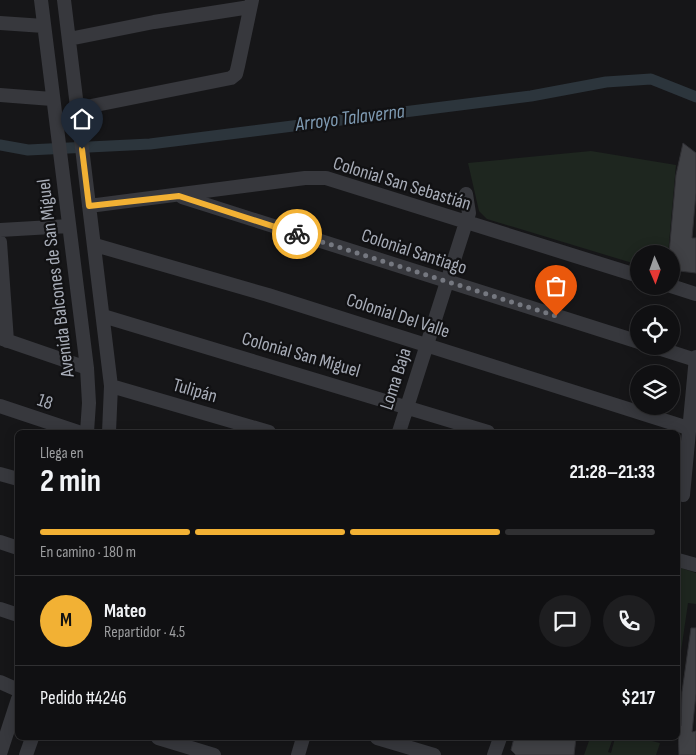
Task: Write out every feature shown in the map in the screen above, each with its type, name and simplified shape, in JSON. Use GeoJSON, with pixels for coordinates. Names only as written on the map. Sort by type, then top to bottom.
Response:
{"type":"FeatureCollection","features":[{"type":"Feature","properties":{"kind":"street"},"geometry":{"type":"LineString","coordinates":[[41,2],[64,1],[111,386],[109,430]]}},
{"type":"Feature","properties":{"kind":"street","name":"Avenida Balcones de San Miguel"},"geometry":{"type":"LineString","coordinates":[[41,2],[87,368],[89,403],[86,430]]}},
{"type":"Feature","properties":{"kind":"street"},"geometry":{"type":"LineString","coordinates":[[69,39],[251,3],[236,74],[222,81],[77,114]]}},
{"type":"Feature","properties":{"kind":"street"},"geometry":{"type":"LineString","coordinates":[[0,23],[44,26]]}},
{"type":"Feature","properties":{"kind":"street"},"geometry":{"type":"LineString","coordinates":[[0,95],[52,99]]}},
{"type":"Feature","properties":{"kind":"street","name":"Colonial San Sebastián"},"geometry":{"type":"LineString","coordinates":[[89,206],[179,196],[305,178],[326,178],[630,273]]}},
{"type":"Feature","properties":{"kind":"street","name":"Loma Baja"},"geometry":{"type":"LineString","coordinates":[[400,430],[466,223],[469,212],[466,194]]}},
{"type":"Feature","properties":{"kind":"street","name":"Colonial Santiago"},"geometry":{"type":"LineString","coordinates":[[179,196],[630,339]]}},
{"type":"Feature","properties":{"kind":"street"},"geometry":{"type":"LineString","coordinates":[[0,230],[69,226]]}},
{"type":"Feature","properties":{"kind":"street"},"geometry":{"type":"LineString","coordinates":[[0,242],[4,339],[87,368]]}},
{"type":"Feature","properties":{"kind":"street","name":"Colonial Del Valle"},"geometry":{"type":"LineString","coordinates":[[95,245],[268,294],[688,428]]}},
{"type":"Feature","properties":{"kind":"street"},"geometry":{"type":"LineString","coordinates":[[680,289],[696,294]]}},
{"type":"Feature","properties":{"kind":"street","name":"Colonial San Miguel"},"geometry":{"type":"LineString","coordinates":[[103,316],[482,430]]}},
{"type":"Feature","properties":{"kind":"street"},"geometry":{"type":"LineString","coordinates":[[680,354],[696,358],[688,428],[685,496]]}},
{"type":"Feature","properties":{"kind":"street","name":"Tulipán"},"geometry":{"type":"LineString","coordinates":[[111,386],[262,430]]}},
{"type":"Feature","properties":{"kind":"street","name":"18"},"geometry":{"type":"LineString","coordinates":[[0,406],[72,430]]}},
{"type":"Feature","properties":{"kind":"street"},"geometry":{"type":"LineString","coordinates":[[0,474],[15,478]]}},
{"type":"Feature","properties":{"kind":"street"},"geometry":{"type":"LineString","coordinates":[[0,542],[15,547]]}},
{"type":"Feature","properties":{"kind":"street"},"geometry":{"type":"LineString","coordinates":[[680,561],[696,565]]}},
{"type":"Feature","properties":{"kind":"street"},"geometry":{"type":"LineString","coordinates":[[0,609],[15,614]]}},
{"type":"Feature","properties":{"kind":"street"},"geometry":{"type":"LineString","coordinates":[[0,682],[15,689]]}},
{"type":"Feature","properties":{"kind":"street"},"geometry":{"type":"LineString","coordinates":[[0,753],[15,707]]}},
{"type":"Feature","properties":{"kind":"street"},"geometry":{"type":"LineString","coordinates":[[26,755],[31,740]]}},
{"type":"Feature","properties":{"kind":"street"},"geometry":{"type":"LineString","coordinates":[[165,740],[214,755]]}},
{"type":"Feature","properties":{"kind":"street"},"geometry":{"type":"LineString","coordinates":[[298,755],[302,740]]}},
{"type":"Feature","properties":{"kind":"street"},"geometry":{"type":"LineString","coordinates":[[384,740],[434,755]]}},
{"type":"Feature","properties":{"kind":"street"},"geometry":{"type":"LineString","coordinates":[[494,755],[499,740]]}},
{"type":"Feature","properties":{"kind":"shaded area"},"geometry":{"type":"Polygon","coordinates":[[[591,151],[676,165],[669,245],[630,245],[630,262],[487,219],[479,211],[468,163],[591,151]]]}},
{"type":"Feature","properties":{"kind":"shaded area"},"geometry":{"type":"Polygon","coordinates":[[[680,568],[696,573],[696,604],[688,603],[680,658],[680,568]]]}},
{"type":"Feature","properties":{"kind":"shaded area"},"geometry":{"type":"Polygon","coordinates":[[[589,740],[612,740],[608,752],[611,753],[614,740],[648,740],[660,743],[656,755],[584,755],[589,740]]]}},
{"type":"Feature","properties":{"kind":"building"},"geometry":{"type":"Polygon","coordinates":[[[683,143],[696,153],[696,193],[692,238],[696,238],[696,273],[680,271],[680,245],[670,245],[676,175],[683,143]]]}},
{"type":"Feature","properties":{"kind":"building"},"geometry":{"type":"Polygon","coordinates":[[[691,628],[696,628],[696,694],[692,732],[696,731],[696,755],[679,755],[682,692],[691,628]]]}},
{"type":"Feature","properties":{"kind":"building"},"geometry":{"type":"Polygon","coordinates":[[[514,740],[576,740],[574,755],[516,755],[511,750],[514,740]]]}},
{"type":"Feature","properties":{"kind":"waterway","name":"Arroyo Talaverna"},"geometry":{"type":"LineString","coordinates":[[0,145],[28,150],[150,144],[531,96],[606,82],[651,79],[696,97]]}},
{"type":"Feature","properties":{"kind":"way so far"},"geometry":{"type":"LineString","coordinates":[[297,234],[556,316]]}},
{"type":"Feature","properties":{"kind":"route"},"geometry":{"type":"LineString","coordinates":[[82,149],[89,206],[179,196],[297,234]]}}]}
